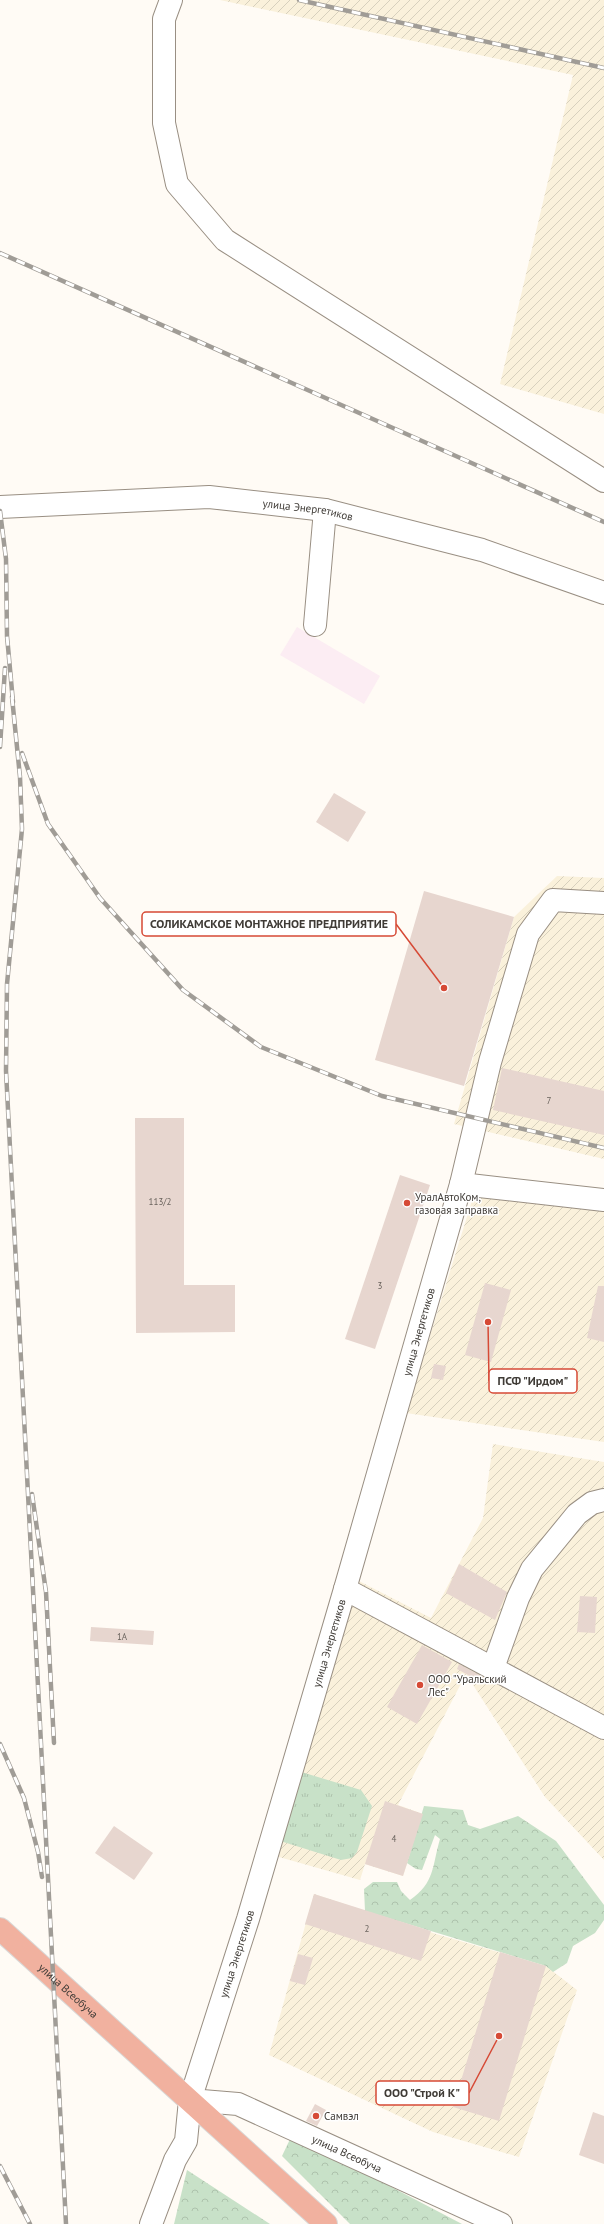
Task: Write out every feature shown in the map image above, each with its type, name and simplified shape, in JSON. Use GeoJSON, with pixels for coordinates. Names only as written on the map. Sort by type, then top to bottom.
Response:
{"type":"FeatureCollection","features":[{"type":"Feature","properties":{"kind":"main road","name":"улица Всеобуча"},"geometry":{"type":"LineString","coordinates":[[0,1929],[326,2224]]}},
{"type":"Feature","properties":{"kind":"street"},"geometry":{"type":"LineString","coordinates":[[171,0],[164,19],[164,123],[177,184],[225,240],[604,481]]}},
{"type":"Feature","properties":{"kind":"street","name":"улица Энергетиков"},"geometry":{"type":"LineString","coordinates":[[0,507],[209,497],[325,510],[482,550],[604,593]]}},
{"type":"Feature","properties":{"kind":"street"},"geometry":{"type":"LineString","coordinates":[[315,625],[325,510]]}},
{"type":"Feature","properties":{"kind":"street","name":"улица Энергетиков"},"geometry":{"type":"LineString","coordinates":[[190,2100],[248,1919],[345,1589],[461,1184],[490,1062],[528,934],[553,900],[604,903]]}},
{"type":"Feature","properties":{"kind":"street"},"geometry":{"type":"LineString","coordinates":[[461,1184],[604,1200]]}},
{"type":"Feature","properties":{"kind":"street"},"geometry":{"type":"LineString","coordinates":[[493,1668],[518,1598],[532,1569],[578,1514],[592,1503],[604,1500]]}},
{"type":"Feature","properties":{"kind":"street"},"geometry":{"type":"LineString","coordinates":[[345,1589],[604,1728]]}},
{"type":"Feature","properties":{"kind":"street"},"geometry":{"type":"LineString","coordinates":[[151,2224],[175,2160],[186,2141],[190,2100]]}},
{"type":"Feature","properties":{"kind":"street","name":"улица Всеобуча"},"geometry":{"type":"LineString","coordinates":[[190,2100],[238,2104],[501,2224]]}},
{"type":"Feature","properties":{"kind":"shaded area"},"geometry":{"type":"Polygon","coordinates":[[[220,0],[604,0],[604,414],[500,384],[573,75],[220,0]]]}},
{"type":"Feature","properties":{"kind":"shaded area"},"geometry":{"type":"Polygon","coordinates":[[[297,627],[380,676],[364,704],[280,655],[297,627]]]}},
{"type":"Feature","properties":{"kind":"shaded area"},"geometry":{"type":"Polygon","coordinates":[[[557,876],[604,878],[604,1159],[454,1124],[514,917],[557,876]]]}},
{"type":"Feature","properties":{"kind":"shaded area"},"geometry":{"type":"Polygon","coordinates":[[[475,1191],[604,1206],[604,1442],[406,1413],[475,1191]]]}},
{"type":"Feature","properties":{"kind":"shaded area","name":"ООО \"Уральский Лес\""},"geometry":{"type":"Polygon","coordinates":[[[493,1444],[604,1462],[604,1860],[545,1797],[466,1674],[398,1805],[423,1814],[403,1876],[365,1864],[360,1880],[272,1855],[357,1580],[431,1618],[483,1518],[493,1444]]]}},
{"type":"Feature","properties":{"kind":"shaded area"},"geometry":{"type":"Polygon","coordinates":[[[314,1894],[436,1934],[546,1966],[577,1990],[519,2157],[433,2132],[269,2055],[314,1894]]]}},
{"type":"Feature","properties":{"kind":"green space"},"geometry":{"type":"Polygon","coordinates":[[[298,1771],[361,1790],[372,1806],[357,1852],[352,1858],[341,1860],[277,1840],[298,1771]]]}},
{"type":"Feature","properties":{"kind":"green space"},"geometry":{"type":"Polygon","coordinates":[[[424,1806],[463,1810],[468,1825],[480,1829],[518,1816],[556,1841],[604,1905],[604,1920],[595,1933],[573,1946],[567,1963],[553,1972],[546,1966],[365,1911],[364,1889],[373,1882],[397,1882],[401,1891],[410,1900],[418,1894],[428,1880],[434,1866],[440,1839],[435,1835],[422,1870],[416,1869],[407,1863],[424,1806]]]}},
{"type":"Feature","properties":{"kind":"green space"},"geometry":{"type":"Polygon","coordinates":[[[292,2135],[462,2224],[350,2224],[282,2156],[292,2135]]]}},
{"type":"Feature","properties":{"kind":"green space"},"geometry":{"type":"Polygon","coordinates":[[[187,2170],[270,2224],[174,2224],[187,2170]]]}},
{"type":"Feature","properties":{"kind":"building"},"geometry":{"type":"Polygon","coordinates":[[[334,793],[366,812],[348,842],[316,822],[334,793]]]}},
{"type":"Feature","properties":{"kind":"building"},"geometry":{"type":"Polygon","coordinates":[[[424,891],[514,917],[464,1086],[375,1060],[424,891]]]}},
{"type":"Feature","properties":{"kind":"building"},"geometry":{"type":"Polygon","coordinates":[[[502,1068],[604,1091],[604,1135],[493,1110],[502,1068]]]}},
{"type":"Feature","properties":{"kind":"building"},"geometry":{"type":"Polygon","coordinates":[[[135,1118],[184,1118],[184,1285],[235,1285],[235,1332],[136,1333],[135,1118]]]}},
{"type":"Feature","properties":{"kind":"building"},"geometry":{"type":"Polygon","coordinates":[[[400,1175],[430,1185],[375,1349],[345,1339],[400,1175]]]}},
{"type":"Feature","properties":{"kind":"building"},"geometry":{"type":"Polygon","coordinates":[[[485,1283],[511,1290],[491,1362],[465,1355],[485,1283]]]}},
{"type":"Feature","properties":{"kind":"building"},"geometry":{"type":"Polygon","coordinates":[[[598,1286],[604,1286],[604,1342],[587,1338],[598,1286]]]}},
{"type":"Feature","properties":{"kind":"building"},"geometry":{"type":"Polygon","coordinates":[[[434,1364],[446,1366],[443,1380],[431,1378],[434,1364]]]}},
{"type":"Feature","properties":{"kind":"building"},"geometry":{"type":"Polygon","coordinates":[[[459,1564],[507,1592],[495,1620],[446,1593],[459,1564]]]}},
{"type":"Feature","properties":{"kind":"building"},"geometry":{"type":"Polygon","coordinates":[[[580,1596],[597,1597],[595,1633],[577,1632],[580,1596]]]}},
{"type":"Feature","properties":{"kind":"building"},"geometry":{"type":"Polygon","coordinates":[[[91,1627],[154,1631],[153,1645],[90,1641],[91,1627]]]}},
{"type":"Feature","properties":{"kind":"building","name":"ООО \"Уральский Лес\""},"geometry":{"type":"Polygon","coordinates":[[[422,1645],[452,1662],[417,1724],[387,1707],[422,1645]]]}},
{"type":"Feature","properties":{"kind":"building"},"geometry":{"type":"Polygon","coordinates":[[[459,1664],[483,1677],[481,1682],[457,1669],[459,1664]]]}},
{"type":"Feature","properties":{"kind":"building"},"geometry":{"type":"Polygon","coordinates":[[[385,1801],[423,1814],[403,1876],[365,1864],[385,1801]]]}},
{"type":"Feature","properties":{"kind":"building"},"geometry":{"type":"Polygon","coordinates":[[[114,1826],[153,1853],[134,1880],[95,1853],[114,1826]]]}},
{"type":"Feature","properties":{"kind":"building"},"geometry":{"type":"Polygon","coordinates":[[[314,1894],[431,1931],[421,1961],[305,1924],[314,1894]]]}},
{"type":"Feature","properties":{"kind":"building"},"geometry":{"type":"Polygon","coordinates":[[[500,1952],[546,1966],[499,2121],[453,2107],[500,1952]]]}},
{"type":"Feature","properties":{"kind":"building"},"geometry":{"type":"Polygon","coordinates":[[[298,1954],[313,1958],[305,1985],[290,1981],[298,1954]]]}},
{"type":"Feature","properties":{"kind":"building","name":"Самвэл"},"geometry":{"type":"Polygon","coordinates":[[[315,2104],[326,2110],[317,2126],[306,2121],[315,2104]]]}},
{"type":"Feature","properties":{"kind":"building"},"geometry":{"type":"Polygon","coordinates":[[[593,2112],[604,2116],[604,2164],[579,2155],[593,2112]]]}},
{"type":"Feature","properties":{"kind":"railway"},"geometry":{"type":"LineString","coordinates":[[299,0],[604,68]]}},
{"type":"Feature","properties":{"kind":"railway"},"geometry":{"type":"LineString","coordinates":[[0,253],[604,522]]}},
{"type":"Feature","properties":{"kind":"railway"},"geometry":{"type":"LineString","coordinates":[[0,511],[6,559],[7,636],[13,702]]}},
{"type":"Feature","properties":{"kind":"railway"},"geometry":{"type":"LineString","coordinates":[[0,747],[5,668]]}},
{"type":"Feature","properties":{"kind":"railway"},"geometry":{"type":"LineString","coordinates":[[12,697],[20,777],[22,829],[7,984],[6,1071],[66,2224]]}},
{"type":"Feature","properties":{"kind":"railway"},"geometry":{"type":"LineString","coordinates":[[22,753],[48,824],[100,898],[183,990],[261,1047],[382,1096],[604,1148]]}},
{"type":"Feature","properties":{"kind":"railway"},"geometry":{"type":"LineString","coordinates":[[32,1494],[46,1592],[54,1743]]}},
{"type":"Feature","properties":{"kind":"railway"},"geometry":{"type":"LineString","coordinates":[[0,1744],[24,1798],[38,1852],[42,1877]]}},
{"type":"Feature","properties":{"kind":"railway"},"geometry":{"type":"LineString","coordinates":[[0,2166],[30,2224]]}},
{"type":"Feature","properties":{"kind":"place","name":"СОЛИКАМСКОЕ МОНТАЖНОЕ ПРЕДПРИЯТИЕ"},"geometry":{"type":"Point","coordinates":[444,988]}},
{"type":"Feature","properties":{"kind":"place","name":"УралАвтоКом, газовая заправка"},"geometry":{"type":"Point","coordinates":[407,1203]}},
{"type":"Feature","properties":{"kind":"place","name":"ПСФ \"Ирдом\""},"geometry":{"type":"Point","coordinates":[488,1322]}},
{"type":"Feature","properties":{"kind":"place","name":"ООО \"Уральский Лес\""},"geometry":{"type":"Point","coordinates":[420,1685]}},
{"type":"Feature","properties":{"kind":"place","name":"ООО \"Строй К\""},"geometry":{"type":"Point","coordinates":[499,2036]}},
{"type":"Feature","properties":{"kind":"place","name":"Самвэл"},"geometry":{"type":"Point","coordinates":[316,2116]}}]}
